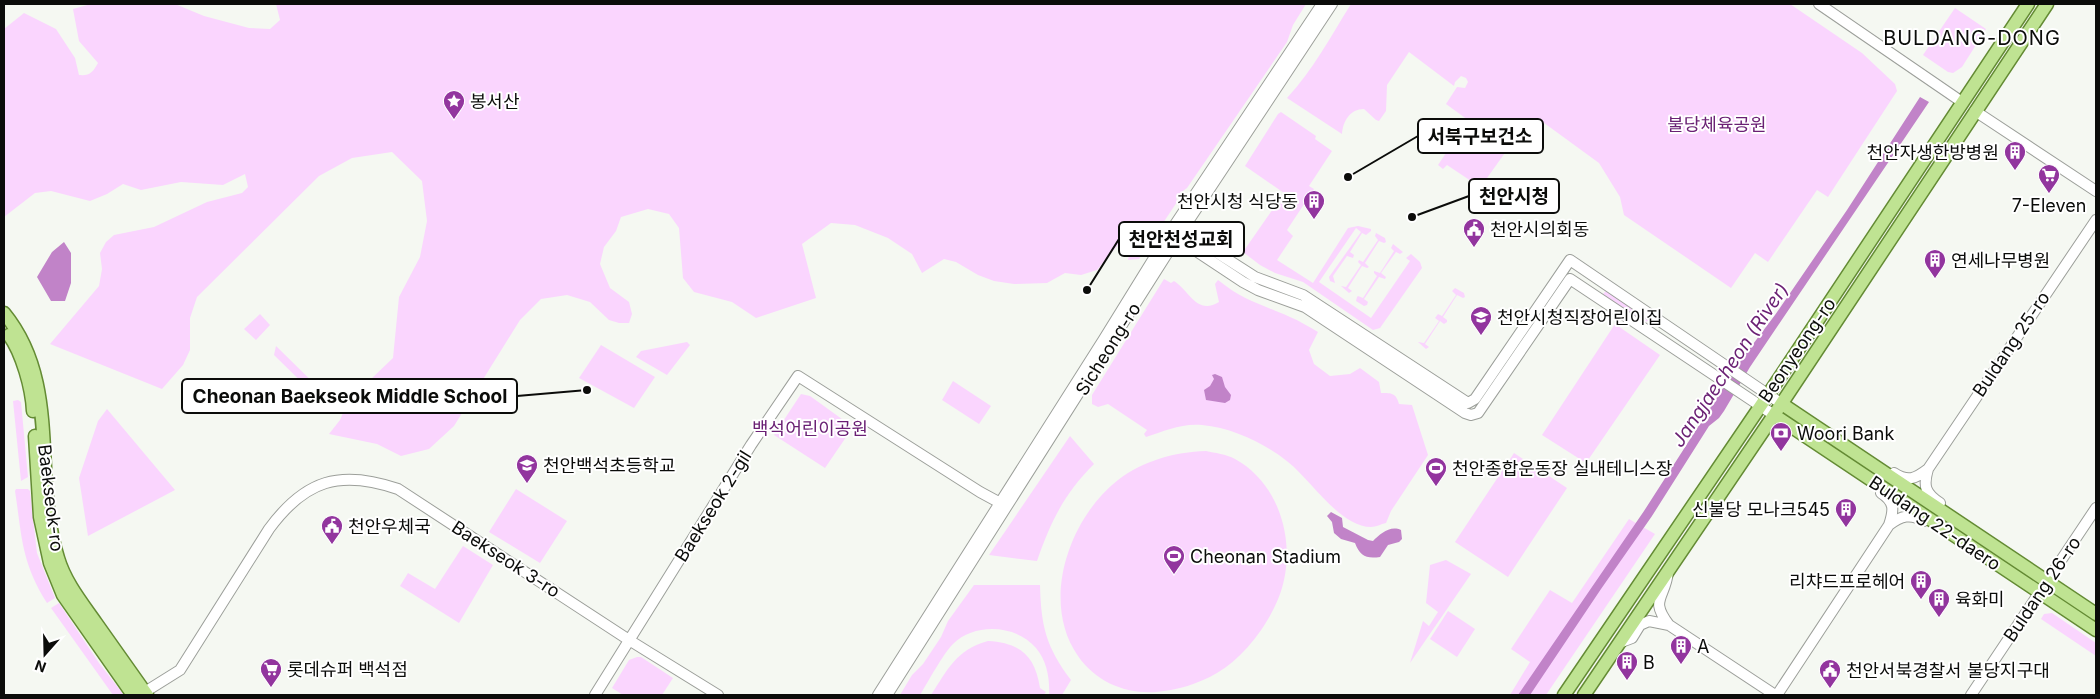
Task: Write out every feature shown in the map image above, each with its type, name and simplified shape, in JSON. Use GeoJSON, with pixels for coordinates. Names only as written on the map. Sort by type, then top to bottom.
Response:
{"type":"FeatureCollection","features":[{"type":"Feature","properties":{"kind":"main road","name":"Beonyeong-ro"},"geometry":{"type":"LineString","coordinates":[[1564,695],[1768,395],[2028,4]]}},
{"type":"Feature","properties":{"kind":"main road","name":"Beonyeong-ro"},"geometry":{"type":"LineString","coordinates":[[1584,695],[1782,404],[1975,110],[2048,4]]}},
{"type":"Feature","properties":{"kind":"main road"},"geometry":{"type":"LineString","coordinates":[[1962,102],[1975,110]]}},
{"type":"Feature","properties":{"kind":"main road","name":"Baekseok-ro"},"geometry":{"type":"LineString","coordinates":[[4,313],[27,348],[37,378],[52,532],[58,558],[71,586],[141,694]]}},
{"type":"Feature","properties":{"kind":"main road","name":"Baekseok-ro"},"geometry":{"type":"LineString","coordinates":[[4,327],[15,342],[24,368],[33,405],[40,517],[50,564],[63,595],[141,694]]}},
{"type":"Feature","properties":{"kind":"main road","name":"Buldang 22-daero"},"geometry":{"type":"LineString","coordinates":[[1782,404],[1946,514],[2096,630]]}},
{"type":"Feature","properties":{"kind":"main road","name":"Buldang 22-daero"},"geometry":{"type":"LineString","coordinates":[[1774,415],[1940,526],[2044,588],[2096,614]]}},
{"type":"Feature","properties":{"kind":"street","name":"Sicheong-ro"},"geometry":{"type":"LineString","coordinates":[[1176,232],[1322,4]]}},
{"type":"Feature","properties":{"kind":"street","name":"Sicheong-ro"},"geometry":{"type":"LineString","coordinates":[[887,695],[1104,339],[1332,4]]}},
{"type":"Feature","properties":{"kind":"street"},"geometry":{"type":"LineString","coordinates":[[1819,4],[1962,102]]}},
{"type":"Feature","properties":{"kind":"street"},"geometry":{"type":"LineString","coordinates":[[1975,110],[2096,191]]}},
{"type":"Feature","properties":{"kind":"street","name":"Buldang 25-ro"},"geometry":{"type":"LineString","coordinates":[[1928,469],[2096,220]]}},
{"type":"Feature","properties":{"kind":"street"},"geometry":{"type":"LineString","coordinates":[[1176,232],[1255,277],[1302,294],[1468,404],[1475,399],[1570,260],[1782,404]]}},
{"type":"Feature","properties":{"kind":"street"},"geometry":{"type":"LineString","coordinates":[[1176,232],[1243,282],[1258,290],[1305,307],[1447,403],[1471,415],[1478,413],[1570,279],[1774,415]]}},
{"type":"Feature","properties":{"kind":"street"},"geometry":{"type":"LineString","coordinates":[[1602,301],[1600,292],[1604,289],[1622,300],[1629,300]]}},
{"type":"Feature","properties":{"kind":"street"},"geometry":{"type":"LineString","coordinates":[[1620,313],[1628,314],[1643,323],[1649,324],[1653,319],[1651,315]]}},
{"type":"Feature","properties":{"kind":"street","name":"Baekseok 2-gil"},"geometry":{"type":"LineString","coordinates":[[595,695],[751,445],[798,376],[1004,505]]}},
{"type":"Feature","properties":{"kind":"street"},"geometry":{"type":"LineString","coordinates":[[1883,472],[1894,473],[1909,480],[1918,478],[1928,469]]}},
{"type":"Feature","properties":{"kind":"street"},"geometry":{"type":"LineString","coordinates":[[1928,469],[1924,482],[1925,489],[1931,497],[1944,506],[1946,514]]}},
{"type":"Feature","properties":{"kind":"street","name":"Baekseok 3-ro"},"geometry":{"type":"LineString","coordinates":[[141,694],[180,670],[280,514],[295,499],[311,489],[339,480],[361,479],[398,489],[629,640],[718,695]]}},
{"type":"Feature","properties":{"kind":"street"},"geometry":{"type":"LineString","coordinates":[[1619,643],[1632,638],[1640,625],[1649,621],[1669,625],[1776,695],[1889,525],[1893,514],[1893,504],[1889,498],[1880,492],[1876,483]]}},
{"type":"Feature","properties":{"kind":"street","name":"Sicheong-ro"},"geometry":{"type":"LineString","coordinates":[[878,695],[1004,505]]}},
{"type":"Feature","properties":{"kind":"street","name":"Buldang 26-ro"},"geometry":{"type":"LineString","coordinates":[[1971,695],[2096,508]]}},
{"type":"Feature","properties":{"kind":"street"},"geometry":{"type":"LineString","coordinates":[[1889,525],[1900,517],[1911,515],[1931,526],[1940,526]]}},
{"type":"Feature","properties":{"kind":"street"},"geometry":{"type":"LineString","coordinates":[[1668,571],[1666,586],[1659,598],[1658,609],[1669,625]]}},
{"type":"Feature","properties":{"kind":"green space"},"geometry":{"type":"Polygon","coordinates":[[[91,4],[175,4],[204,16],[249,28],[270,29],[280,20],[276,4],[1306,4],[1293,25],[1287,42],[1187,188],[1176,196],[1177,202],[1139,259],[1128,260],[1132,243],[1123,239],[1097,270],[1081,275],[1065,273],[1047,283],[1014,284],[994,281],[978,275],[956,262],[944,259],[922,273],[912,254],[888,238],[855,225],[831,223],[802,244],[816,298],[756,318],[732,302],[694,292],[683,278],[679,228],[669,214],[648,209],[621,217],[616,231],[604,247],[600,264],[610,288],[629,302],[632,314],[629,323],[609,320],[590,302],[567,295],[541,299],[520,320],[454,426],[429,449],[401,456],[377,444],[329,434],[340,420],[348,401],[393,358],[399,297],[420,257],[427,221],[422,181],[392,152],[352,158],[319,176],[197,297],[190,318],[190,350],[183,365],[162,389],[50,344],[99,286],[102,269],[100,253],[106,242],[114,235],[154,227],[207,202],[242,193],[248,187],[245,174],[223,185],[181,182],[141,190],[123,184],[107,194],[90,201],[51,191],[35,193],[4,217],[4,29],[24,13],[56,29],[75,58],[79,75],[86,75],[93,71],[98,63],[79,41],[73,9],[91,4]]]}},
{"type":"Feature","properties":{"kind":"green space","name":"불당체육공원"},"geometry":{"type":"Polygon","coordinates":[[[1351,4],[1790,4],[1862,53],[1895,84],[1897,91],[1828,197],[1817,190],[1768,262],[1755,253],[1731,288],[1624,215],[1620,197],[1599,163],[1540,120],[1532,119],[1527,122],[1477,192],[1468,186],[1471,181],[1447,165],[1443,169],[1438,165],[1468,120],[1446,104],[1457,87],[1465,88],[1468,82],[1466,78],[1461,76],[1454,86],[1409,52],[1387,85],[1386,111],[1379,121],[1364,109],[1355,111],[1346,120],[1342,134],[1287,98],[1313,64],[1351,4]]]}},
{"type":"Feature","properties":{"kind":"green space"},"geometry":{"type":"Polygon","coordinates":[[[1955,8],[1986,29],[1962,67],[1953,73],[1948,72],[1923,55],[1955,8]]]}},
{"type":"Feature","properties":{"kind":"green space"},"geometry":{"type":"Polygon","coordinates":[[[1281,112],[1316,136],[1315,139],[1332,151],[1309,186],[1314,189],[1287,230],[1293,236],[1277,260],[1313,283],[1348,228],[1358,226],[1371,229],[1366,235],[1362,233],[1350,252],[1354,255],[1353,258],[1347,256],[1333,276],[1335,283],[1330,281],[1329,277],[1361,232],[1356,228],[1319,282],[1371,318],[1410,261],[1406,258],[1411,254],[1420,262],[1422,268],[1380,328],[1373,330],[1303,282],[1275,273],[1260,265],[1243,252],[1284,193],[1245,166],[1281,112]]]}},
{"type":"Feature","properties":{"kind":"green space"},"geometry":{"type":"Polygon","coordinates":[[[1376,233],[1385,238],[1386,242],[1379,241],[1365,263],[1369,267],[1362,266],[1348,288],[1352,291],[1349,293],[1341,286],[1346,287],[1361,265],[1358,262],[1359,260],[1363,262],[1378,240],[1375,236],[1376,233]]]}},
{"type":"Feature","properties":{"kind":"green space"},"geometry":{"type":"Polygon","coordinates":[[[1393,244],[1403,252],[1400,254],[1396,252],[1381,273],[1386,277],[1385,279],[1379,277],[1364,299],[1368,302],[1364,306],[1356,301],[1357,297],[1363,298],[1377,276],[1374,271],[1380,273],[1394,251],[1391,248],[1393,244]]]}},
{"type":"Feature","properties":{"kind":"green space"},"geometry":{"type":"Polygon","coordinates":[[[1164,279],[1171,283],[1174,281],[1194,300],[1205,306],[1219,302],[1215,284],[1218,280],[1245,298],[1294,319],[1318,332],[1309,350],[1314,364],[1330,376],[1350,374],[1360,368],[1379,382],[1381,393],[1393,394],[1399,404],[1412,405],[1428,455],[1391,511],[1386,523],[1371,527],[1359,525],[1348,519],[1326,501],[1288,462],[1248,437],[1225,429],[1202,425],[1187,425],[1146,437],[1144,434],[1147,430],[1108,404],[1098,407],[1092,404],[1092,395],[1164,279]]]}},
{"type":"Feature","properties":{"kind":"green space"},"geometry":{"type":"Polygon","coordinates":[[[1455,288],[1464,293],[1465,297],[1457,295],[1443,317],[1447,322],[1444,324],[1440,321],[1425,344],[1429,347],[1426,349],[1418,342],[1424,343],[1439,321],[1435,318],[1438,314],[1442,316],[1456,295],[1452,291],[1455,288]]]}},
{"type":"Feature","properties":{"kind":"green space"},"geometry":{"type":"Polygon","coordinates":[[[1606,291],[1650,320],[1645,322],[1602,295],[1606,291]]]}},
{"type":"Feature","properties":{"kind":"green space"},"geometry":{"type":"Polygon","coordinates":[[[260,314],[270,325],[256,340],[244,329],[260,314]]]}},
{"type":"Feature","properties":{"kind":"green space"},"geometry":{"type":"Polygon","coordinates":[[[1615,324],[1660,355],[1586,463],[1542,435],[1615,324]]]}},
{"type":"Feature","properties":{"kind":"green space"},"geometry":{"type":"Polygon","coordinates":[[[687,342],[690,345],[667,375],[636,357],[641,351],[687,342]]]}},
{"type":"Feature","properties":{"kind":"green space"},"geometry":{"type":"Polygon","coordinates":[[[601,345],[655,377],[634,408],[579,378],[601,345]]]}},
{"type":"Feature","properties":{"kind":"green space"},"geometry":{"type":"Polygon","coordinates":[[[276,346],[333,402],[329,409],[274,355],[276,346]]]}},
{"type":"Feature","properties":{"kind":"green space"},"geometry":{"type":"Polygon","coordinates":[[[953,381],[991,406],[979,424],[942,400],[953,381]]]}},
{"type":"Feature","properties":{"kind":"green space","name":"백석어린이공원"},"geometry":{"type":"Polygon","coordinates":[[[801,394],[810,396],[853,427],[825,468],[774,435],[801,394]]]}},
{"type":"Feature","properties":{"kind":"green space"},"geometry":{"type":"Polygon","coordinates":[[[18,400],[21,402],[28,477],[21,481],[13,401],[18,400]]]}},
{"type":"Feature","properties":{"kind":"green space"},"geometry":{"type":"Polygon","coordinates":[[[107,409],[175,490],[88,536],[79,478],[98,421],[107,409]]]}},
{"type":"Feature","properties":{"kind":"green space"},"geometry":{"type":"Polygon","coordinates":[[[1070,436],[1094,464],[1066,497],[1053,521],[1037,561],[989,555],[1070,436]]]}},
{"type":"Feature","properties":{"kind":"green space","name":"Cheonan Stadium"},"geometry":{"type":"Polygon","coordinates":[[[1206,451],[1235,459],[1250,469],[1262,481],[1272,496],[1284,528],[1286,545],[1284,580],[1280,593],[1268,620],[1250,645],[1228,666],[1217,673],[1188,686],[1172,690],[1144,692],[1122,688],[1093,673],[1078,656],[1067,634],[1061,611],[1061,587],[1065,562],[1074,538],[1086,516],[1101,496],[1118,480],[1128,473],[1159,459],[1182,453],[1206,451]]]}},
{"type":"Feature","properties":{"kind":"green space"},"geometry":{"type":"Polygon","coordinates":[[[1514,453],[1567,488],[1508,577],[1455,542],[1514,453]]]}},
{"type":"Feature","properties":{"kind":"green space"},"geometry":{"type":"Polygon","coordinates":[[[16,489],[28,489],[30,491],[37,553],[55,598],[47,603],[38,588],[27,561],[21,535],[16,489]]]}},
{"type":"Feature","properties":{"kind":"green space"},"geometry":{"type":"Polygon","coordinates":[[[516,489],[567,521],[540,563],[489,532],[516,489]]]}},
{"type":"Feature","properties":{"kind":"green space"},"geometry":{"type":"Polygon","coordinates":[[[1629,519],[1655,534],[1546,695],[1510,695],[1530,662],[1511,649],[1550,590],[1572,603],[1629,519]]]}},
{"type":"Feature","properties":{"kind":"green space"},"geometry":{"type":"Polygon","coordinates":[[[463,546],[493,565],[459,623],[400,586],[408,573],[435,589],[463,546]]]}},
{"type":"Feature","properties":{"kind":"green space"},"geometry":{"type":"Polygon","coordinates":[[[1446,560],[1471,574],[1410,663],[1423,621],[1429,626],[1438,612],[1426,603],[1430,565],[1446,560]]]}},
{"type":"Feature","properties":{"kind":"green space"},"geometry":{"type":"Polygon","coordinates":[[[974,585],[1040,585],[1046,636],[1056,657],[1071,680],[1062,695],[1049,695],[1047,670],[1043,659],[1028,640],[1007,631],[996,629],[973,632],[962,637],[945,654],[920,695],[900,695],[912,675],[923,664],[941,637],[948,621],[974,585]]]}},
{"type":"Feature","properties":{"kind":"green space"},"geometry":{"type":"Polygon","coordinates":[[[59,603],[99,663],[124,695],[113,695],[51,608],[59,603]]]}},
{"type":"Feature","properties":{"kind":"green space"},"geometry":{"type":"Polygon","coordinates":[[[1448,611],[1475,629],[1457,657],[1430,639],[1448,611]]]}},
{"type":"Feature","properties":{"kind":"green space"},"geometry":{"type":"Polygon","coordinates":[[[2052,613],[2096,643],[2096,656],[2041,619],[2044,614],[2052,613]]]}},
{"type":"Feature","properties":{"kind":"green space"},"geometry":{"type":"Polygon","coordinates":[[[988,641],[1009,645],[1024,653],[1034,667],[1040,688],[1046,692],[1044,695],[931,695],[960,655],[988,641]]]}},
{"type":"Feature","properties":{"kind":"green space"},"geometry":{"type":"Polygon","coordinates":[[[641,657],[673,678],[662,695],[623,695],[612,688],[629,660],[641,657]]]}},
{"type":"Feature","properties":{"kind":"shaded area"},"geometry":{"type":"Polygon","coordinates":[[[1920,97],[1929,102],[1750,367],[1724,411],[1709,426],[1652,516],[1530,695],[1518,695],[1644,511],[1741,360],[1775,315],[1847,210],[1920,97]]]}},
{"type":"Feature","properties":{"kind":"shaded area"},"geometry":{"type":"Polygon","coordinates":[[[64,242],[71,253],[71,283],[65,301],[51,301],[37,277],[52,252],[64,242]]]}},
{"type":"Feature","properties":{"kind":"shaded area"},"geometry":{"type":"Polygon","coordinates":[[[1215,374],[1222,377],[1225,387],[1231,395],[1230,400],[1225,403],[1206,400],[1204,390],[1210,386],[1214,379],[1212,375],[1215,374]]]}},
{"type":"Feature","properties":{"kind":"shaded area"},"geometry":{"type":"Polygon","coordinates":[[[1331,512],[1342,518],[1343,527],[1368,540],[1373,541],[1389,529],[1401,530],[1402,539],[1399,542],[1388,545],[1380,557],[1364,556],[1355,543],[1341,539],[1334,533],[1332,522],[1327,516],[1331,512]]]}},
{"type":"Feature","properties":{"kind":"place","name":"봉서산"},"geometry":{"type":"Point","coordinates":[454,120]}},
{"type":"Feature","properties":{"kind":"place","name":"천안자생한방병원"},"geometry":{"type":"Point","coordinates":[2015,171]}},
{"type":"Feature","properties":{"kind":"place","name":"서북구보건소"},"geometry":{"type":"Point","coordinates":[1348,177]}},
{"type":"Feature","properties":{"kind":"place","name":"7-Eleven"},"geometry":{"type":"Point","coordinates":[2049,194]}},
{"type":"Feature","properties":{"kind":"place","name":"천안시청"},"geometry":{"type":"Point","coordinates":[1412,217]}},
{"type":"Feature","properties":{"kind":"place","name":"천안시청 식당동"},"geometry":{"type":"Point","coordinates":[1314,220]}},
{"type":"Feature","properties":{"kind":"place","name":"천안시의회동"},"geometry":{"type":"Point","coordinates":[1474,248]}},
{"type":"Feature","properties":{"kind":"place","name":"연세나무병원"},"geometry":{"type":"Point","coordinates":[1935,279]}},
{"type":"Feature","properties":{"kind":"place","name":"천안천성교회"},"geometry":{"type":"Point","coordinates":[1087,290]}},
{"type":"Feature","properties":{"kind":"place","name":"천안시청직장어린이집"},"geometry":{"type":"Point","coordinates":[1481,336]}},
{"type":"Feature","properties":{"kind":"place","name":"Cheonan Baekseok Middle School"},"geometry":{"type":"Point","coordinates":[587,390]}},
{"type":"Feature","properties":{"kind":"place","name":"Woori Bank"},"geometry":{"type":"Point","coordinates":[1781,452]}},
{"type":"Feature","properties":{"kind":"place","name":"천안백석초등학교"},"geometry":{"type":"Point","coordinates":[527,484]}},
{"type":"Feature","properties":{"kind":"place","name":"천안종합운동장 실내테니스장"},"geometry":{"type":"Point","coordinates":[1436,487]}},
{"type":"Feature","properties":{"kind":"place","name":"신불당 모나크545"},"geometry":{"type":"Point","coordinates":[1846,528]}},
{"type":"Feature","properties":{"kind":"place","name":"천안우체국"},"geometry":{"type":"Point","coordinates":[332,545]}},
{"type":"Feature","properties":{"kind":"place","name":"Cheonan Stadium"},"geometry":{"type":"Point","coordinates":[1174,575]}},
{"type":"Feature","properties":{"kind":"place","name":"리챠드프로헤어"},"geometry":{"type":"Point","coordinates":[1921,600]}},
{"type":"Feature","properties":{"kind":"place","name":"육화미"},"geometry":{"type":"Point","coordinates":[1939,618]}},
{"type":"Feature","properties":{"kind":"place","name":"A"},"geometry":{"type":"Point","coordinates":[1681,665]}},
{"type":"Feature","properties":{"kind":"place","name":"B"},"geometry":{"type":"Point","coordinates":[1627,681]}},
{"type":"Feature","properties":{"kind":"place","name":"롯데슈퍼 백석점"},"geometry":{"type":"Point","coordinates":[271,688]}},
{"type":"Feature","properties":{"kind":"place","name":"천안서북경찰서 불당지구대"},"geometry":{"type":"Point","coordinates":[1830,689]}},
{"type":"Feature","properties":{"kind":"district","name":"BULDANG-DONG"},"geometry":{"type":"Point","coordinates":[1972,38]}},
{"type":"Feature","properties":{"kind":"water label","name":"Jangjaecheon (River)"},"geometry":{"type":"Point","coordinates":[1730,365]}}]}
